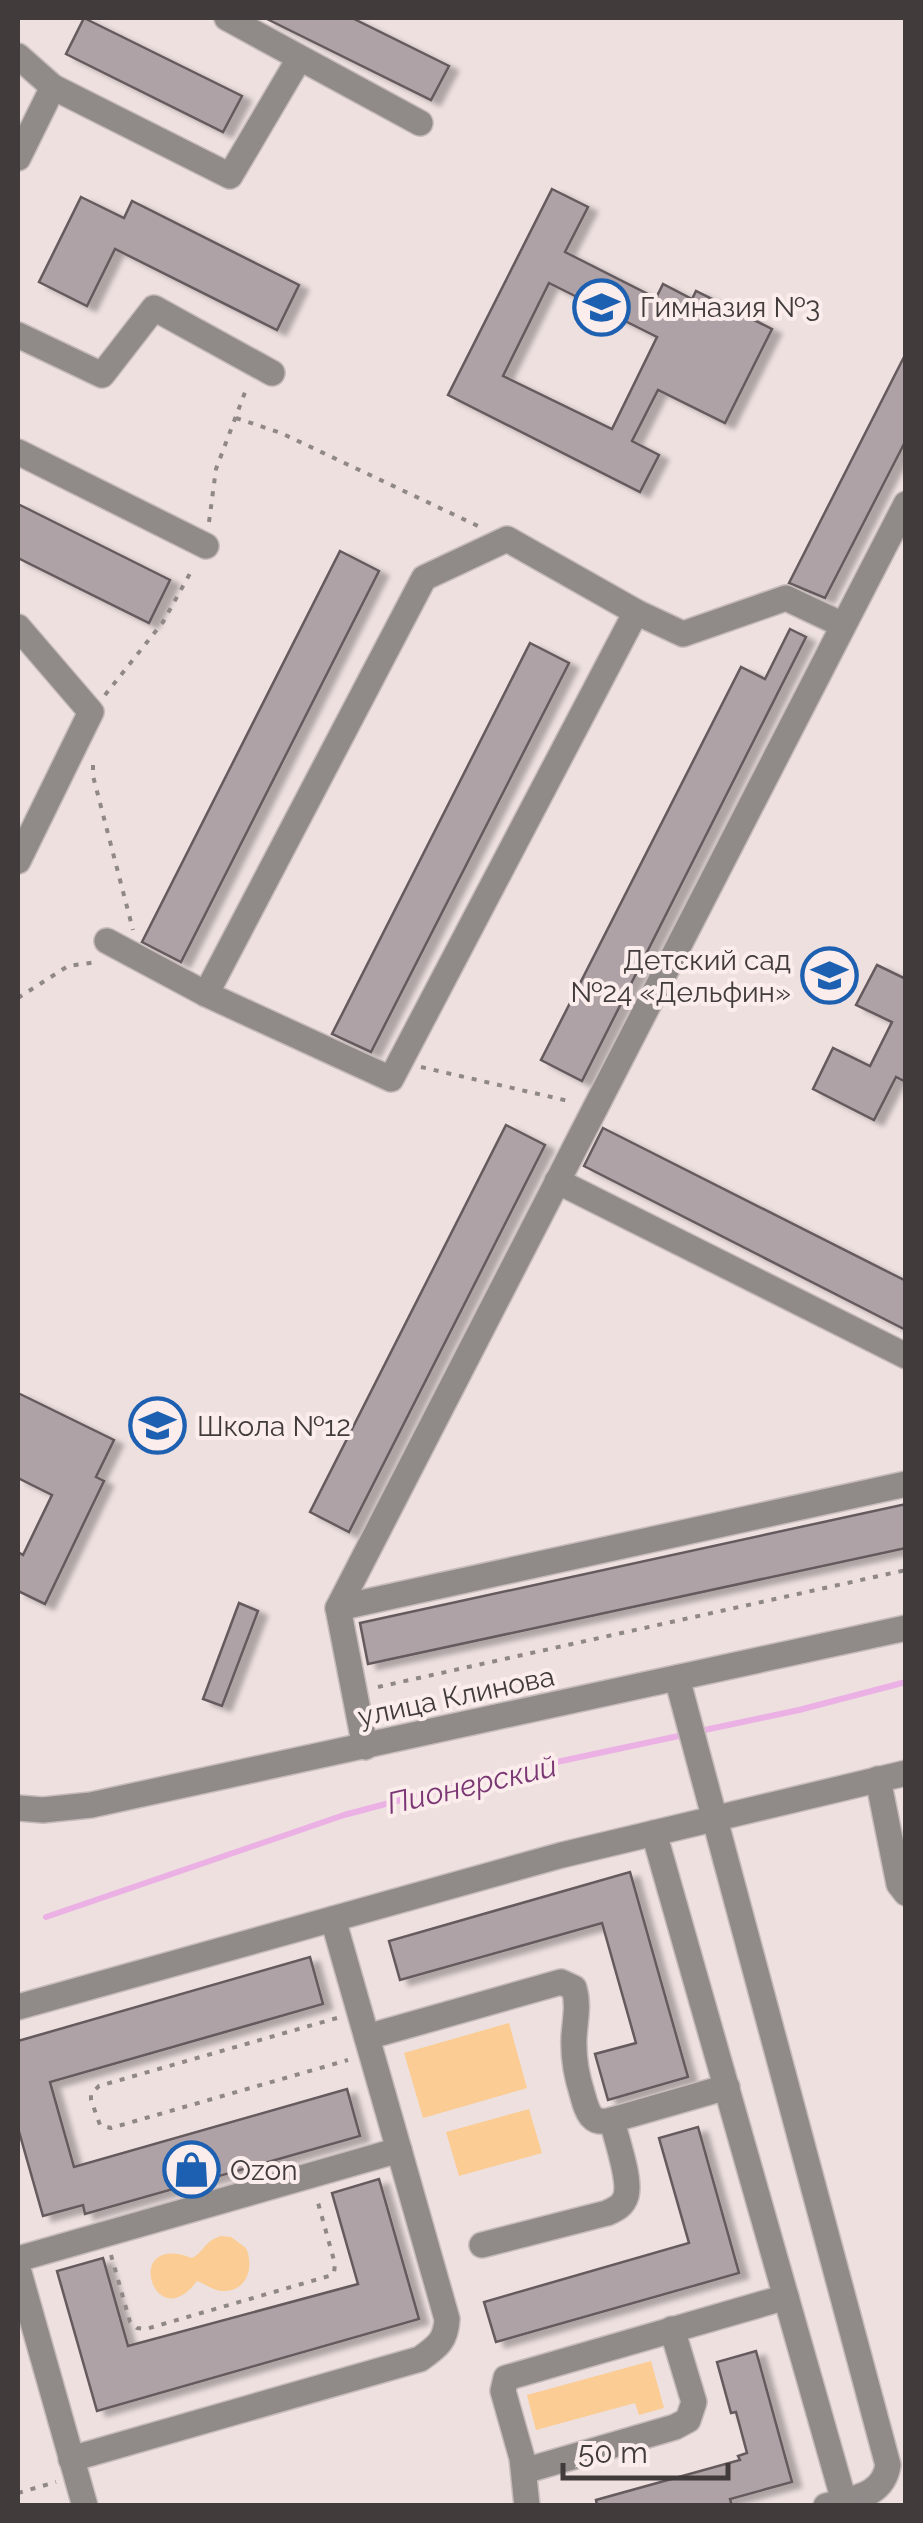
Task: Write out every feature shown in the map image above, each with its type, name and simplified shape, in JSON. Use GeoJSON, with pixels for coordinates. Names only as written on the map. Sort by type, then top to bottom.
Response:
{"type":"FeatureCollection","features":[{"type":"Feature","properties":{"kind":"street"},"geometry":{"type":"LineString","coordinates":[[227,18],[420,124]]}},
{"type":"Feature","properties":{"kind":"street"},"geometry":{"type":"LineString","coordinates":[[18,56],[53,87],[230,176],[300,59]]}},
{"type":"Feature","properties":{"kind":"street"},"geometry":{"type":"LineString","coordinates":[[18,158],[53,87]]}},
{"type":"Feature","properties":{"kind":"street"},"geometry":{"type":"LineString","coordinates":[[18,335],[102,375],[154,308],[264,368]]}},
{"type":"Feature","properties":{"kind":"street"},"geometry":{"type":"LineString","coordinates":[[18,452],[206,546]]}},
{"type":"Feature","properties":{"kind":"street"},"geometry":{"type":"LineString","coordinates":[[365,1746],[338,1608],[906,504]]}},
{"type":"Feature","properties":{"kind":"street"},"geometry":{"type":"LineString","coordinates":[[206,994],[424,578],[507,539],[683,634],[786,598],[843,625]]}},
{"type":"Feature","properties":{"kind":"street"},"geometry":{"type":"LineString","coordinates":[[107,942],[206,994],[391,1079],[636,612]]}},
{"type":"Feature","properties":{"kind":"street"},"geometry":{"type":"LineString","coordinates":[[18,627],[91,712],[18,861]]}},
{"type":"Feature","properties":{"kind":"street"},"geometry":{"type":"LineString","coordinates":[[558,1181],[906,1356]]}},
{"type":"Feature","properties":{"kind":"street"},"geometry":{"type":"LineString","coordinates":[[338,1608],[906,1484]]}},
{"type":"Feature","properties":{"kind":"street","name":"улица Клинова"},"geometry":{"type":"LineString","coordinates":[[18,1808],[43,1810],[90,1805],[906,1628]]}},
{"type":"Feature","properties":{"kind":"street"},"geometry":{"type":"LineString","coordinates":[[654,1833],[786,2297],[835,2503],[874,2492],[883,2482],[888,2465],[677,1678]]}},
{"type":"Feature","properties":{"kind":"street"},"geometry":{"type":"LineString","coordinates":[[18,2008],[562,1855],[906,1772]]}},
{"type":"Feature","properties":{"kind":"street"},"geometry":{"type":"LineString","coordinates":[[878,1779],[899,1884],[906,1894]]}},
{"type":"Feature","properties":{"kind":"street"},"geometry":{"type":"LineString","coordinates":[[74,2468],[420,2359],[440,2346],[447,2319],[333,1918]]}},
{"type":"Feature","properties":{"kind":"street"},"geometry":{"type":"LineString","coordinates":[[366,2034],[554,1984],[568,1984],[577,1997],[575,2070],[586,2110],[597,2122],[726,2087]]}},
{"type":"Feature","properties":{"kind":"street"},"geometry":{"type":"LineString","coordinates":[[482,2244],[618,2208],[627,2193],[612,2120]]}},
{"type":"Feature","properties":{"kind":"street"},"geometry":{"type":"LineString","coordinates":[[84,2506],[18,2271],[105,2234],[399,2150]]}},
{"type":"Feature","properties":{"kind":"street"},"geometry":{"type":"LineString","coordinates":[[527,2506],[524,2471],[503,2392],[506,2378],[786,2297]]}},
{"type":"Feature","properties":{"kind":"street"},"geometry":{"type":"LineString","coordinates":[[524,2471],[688,2420],[694,2402],[672,2329]]}},
{"type":"Feature","properties":{"kind":"path"},"geometry":{"type":"LineString","coordinates":[[91,712],[163,622],[206,546],[216,469],[236,418],[264,368]]}},
{"type":"Feature","properties":{"kind":"path"},"geometry":{"type":"LineString","coordinates":[[236,418],[281,434],[507,539]]}},
{"type":"Feature","properties":{"kind":"path"},"geometry":{"type":"LineString","coordinates":[[18,998],[68,966],[141,960],[93,776],[93,760]]}},
{"type":"Feature","properties":{"kind":"path"},"geometry":{"type":"LineString","coordinates":[[402,1061],[596,1106]]}},
{"type":"Feature","properties":{"kind":"path"},"geometry":{"type":"LineString","coordinates":[[354,1692],[906,1570]]}},
{"type":"Feature","properties":{"kind":"path"},"geometry":{"type":"LineString","coordinates":[[366,2034],[110,2128],[96,2120],[90,2100],[99,2086],[366,2034]]}},
{"type":"Feature","properties":{"kind":"path"},"geometry":{"type":"LineString","coordinates":[[105,2234],[130,2322],[146,2329],[334,2273],[335,2264],[310,2176]]}},
{"type":"Feature","properties":{"kind":"path"},"geometry":{"type":"LineString","coordinates":[[18,2493],[74,2468]]}},
{"type":"Feature","properties":{"kind":"shaded area"},"geometry":{"type":"Polygon","coordinates":[[[509,2023],[527,2088],[423,2118],[404,2053],[509,2023]]]}},
{"type":"Feature","properties":{"kind":"shaded area"},"geometry":{"type":"Polygon","coordinates":[[[529,2109],[542,2153],[459,2176],[446,2132],[529,2109]]]}},
{"type":"Feature","properties":{"kind":"shaded area"},"geometry":{"type":"Polygon","coordinates":[[[221,2236],[231,2237],[246,2248],[249,2271],[242,2284],[221,2291],[197,2281],[182,2296],[168,2298],[158,2292],[151,2269],[157,2258],[170,2254],[192,2258],[221,2236]]]}},
{"type":"Feature","properties":{"kind":"shaded area"},"geometry":{"type":"Polygon","coordinates":[[[651,2361],[664,2408],[639,2415],[635,2403],[536,2430],[527,2395],[651,2361]]]}},
{"type":"Feature","properties":{"kind":"building"},"geometry":{"type":"Polygon","coordinates":[[[84,18],[242,96],[223,132],[66,54],[84,18]]]}},
{"type":"Feature","properties":{"kind":"building"},"geometry":{"type":"Polygon","coordinates":[[[265,18],[352,18],[449,66],[431,100],[265,18]]]}},
{"type":"Feature","properties":{"kind":"building"},"geometry":{"type":"Polygon","coordinates":[[[552,189],[588,207],[565,252],[656,298],[663,284],[692,299],[696,291],[772,329],[725,423],[658,390],[632,441],[659,455],[640,492],[448,395],[552,189]],[[549,283],[503,376],[612,429],[657,337],[549,283]]]}},
{"type":"Feature","properties":{"kind":"building"},"geometry":{"type":"Polygon","coordinates":[[[81,197],[124,218],[132,201],[299,285],[277,330],[115,249],[87,306],[39,282],[81,197]]]}},
{"type":"Feature","properties":{"kind":"building"},"geometry":{"type":"Polygon","coordinates":[[[906,353],[906,440],[825,598],[789,583],[906,353]]]}},
{"type":"Feature","properties":{"kind":"building"},"geometry":{"type":"Polygon","coordinates":[[[18,504],[170,580],[149,623],[18,558],[18,504]]]}},
{"type":"Feature","properties":{"kind":"building"},"geometry":{"type":"Polygon","coordinates":[[[340,551],[379,571],[181,962],[142,942],[340,551]]]}},
{"type":"Feature","properties":{"kind":"building"},"geometry":{"type":"Polygon","coordinates":[[[790,629],[806,637],[582,1081],[541,1060],[741,667],[765,679],[790,629]]]}},
{"type":"Feature","properties":{"kind":"building"},"geometry":{"type":"Polygon","coordinates":[[[530,643],[569,663],[371,1052],[332,1034],[530,643]]]}},
{"type":"Feature","properties":{"kind":"building"},"geometry":{"type":"Polygon","coordinates":[[[877,965],[906,979],[906,1082],[896,1077],[874,1120],[813,1089],[833,1048],[870,1066],[892,1022],[856,1005],[877,965]]]}},
{"type":"Feature","properties":{"kind":"building"},"geometry":{"type":"Polygon","coordinates":[[[506,1125],[545,1145],[349,1532],[310,1512],[506,1125]]]}},
{"type":"Feature","properties":{"kind":"building"},"geometry":{"type":"Polygon","coordinates":[[[603,1128],[906,1281],[906,1330],[584,1166],[603,1128]]]}},
{"type":"Feature","properties":{"kind":"building"},"geometry":{"type":"Polygon","coordinates":[[[18,1393],[114,1440],[96,1477],[104,1481],[45,1604],[18,1591],[18,1552],[23,1555],[52,1495],[18,1478],[18,1393]]]}},
{"type":"Feature","properties":{"kind":"building"},"geometry":{"type":"Polygon","coordinates":[[[906,1504],[906,1548],[368,1664],[360,1623],[906,1504]]]}},
{"type":"Feature","properties":{"kind":"building"},"geometry":{"type":"Polygon","coordinates":[[[239,1603],[258,1611],[222,1706],[203,1699],[239,1603]]]}},
{"type":"Feature","properties":{"kind":"building"},"geometry":{"type":"Polygon","coordinates":[[[630,1872],[688,2077],[608,2100],[595,2054],[636,2043],[602,1923],[400,1980],[389,1941],[630,1872]]]}},
{"type":"Feature","properties":{"kind":"building"},"geometry":{"type":"Polygon","coordinates":[[[310,1957],[323,2004],[50,2082],[74,2167],[347,2089],[360,2136],[85,2214],[83,2205],[43,2216],[18,2128],[18,2041],[310,1957]]]}},
{"type":"Feature","properties":{"kind":"building"},"geometry":{"type":"Polygon","coordinates":[[[698,2127],[739,2273],[496,2342],[484,2302],[689,2243],[659,2138],[698,2127]]]}},
{"type":"Feature","properties":{"kind":"building"},"geometry":{"type":"Polygon","coordinates":[[[379,2179],[419,2319],[97,2411],[57,2271],[103,2258],[128,2346],[358,2284],[332,2193],[379,2179]]]}},
{"type":"Feature","properties":{"kind":"building"},"geometry":{"type":"Polygon","coordinates":[[[756,2351],[792,2482],[730,2499],[732,2506],[597,2506],[596,2500],[740,2460],[738,2456],[747,2453],[717,2362],[756,2351]]]}},
{"type":"Feature","properties":{"kind":"waterway","name":"Пионерский"},"geometry":{"type":"LineString","coordinates":[[700,1731],[906,1682]]}},
{"type":"Feature","properties":{"kind":"waterway","name":"Пионерский"},"geometry":{"type":"LineString","coordinates":[[46,1917],[344,1815],[491,1776],[688,1734]]}},
{"type":"Feature","properties":{"kind":"place","name":"Гимназия №3"},"geometry":{"type":"Point","coordinates":[601,307]}},
{"type":"Feature","properties":{"kind":"place","name":"Детский сад №24 «Дельфин»"},"geometry":{"type":"Point","coordinates":[830,976]}},
{"type":"Feature","properties":{"kind":"place","name":"Школа №12"},"geometry":{"type":"Point","coordinates":[158,1426]}},
{"type":"Feature","properties":{"kind":"place","name":"Ozon"},"geometry":{"type":"Point","coordinates":[191,2170]}}]}
